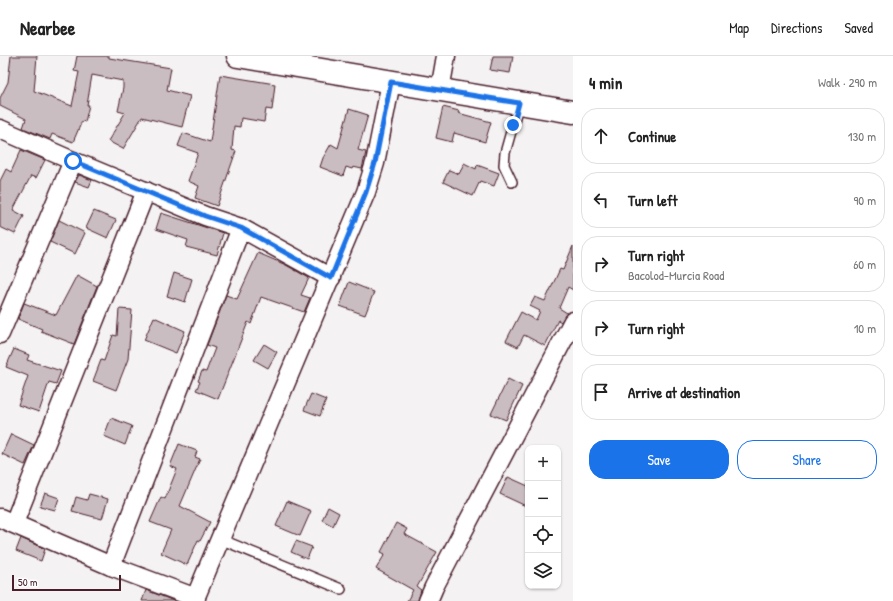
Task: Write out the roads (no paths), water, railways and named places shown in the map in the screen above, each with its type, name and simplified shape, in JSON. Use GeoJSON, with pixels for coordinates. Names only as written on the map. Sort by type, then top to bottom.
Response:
{"type":"FeatureCollection","features":[{"type":"Feature","properties":{"kind":"main road"},"geometry":{"type":"LineString","coordinates":[[238,56],[305,61],[391,82],[573,112]]}},
{"type":"Feature","properties":{"kind":"street"},"geometry":{"type":"LineString","coordinates":[[440,90],[446,56]]}},
{"type":"Feature","properties":{"kind":"street"},"geometry":{"type":"LineString","coordinates":[[146,191],[7,521],[111,566],[195,599],[366,192],[375,163],[391,82]]}},
{"type":"Feature","properties":{"kind":"street"},"geometry":{"type":"LineString","coordinates":[[0,129],[205,216],[241,228],[331,278]]}},
{"type":"Feature","properties":{"kind":"street"},"geometry":{"type":"LineString","coordinates":[[0,334],[73,161]]}},
{"type":"Feature","properties":{"kind":"street"},"geometry":{"type":"LineString","coordinates":[[111,566],[241,228]]}},
{"type":"Feature","properties":{"kind":"street"},"geometry":{"type":"LineString","coordinates":[[428,601],[573,321]]}},
{"type":"Feature","properties":{"kind":"lane"},"geometry":{"type":"LineString","coordinates":[[512,182],[504,166],[504,153],[519,103]]}},
{"type":"Feature","properties":{"kind":"lane"},"geometry":{"type":"LineString","coordinates":[[220,539],[341,589]]}}]}
